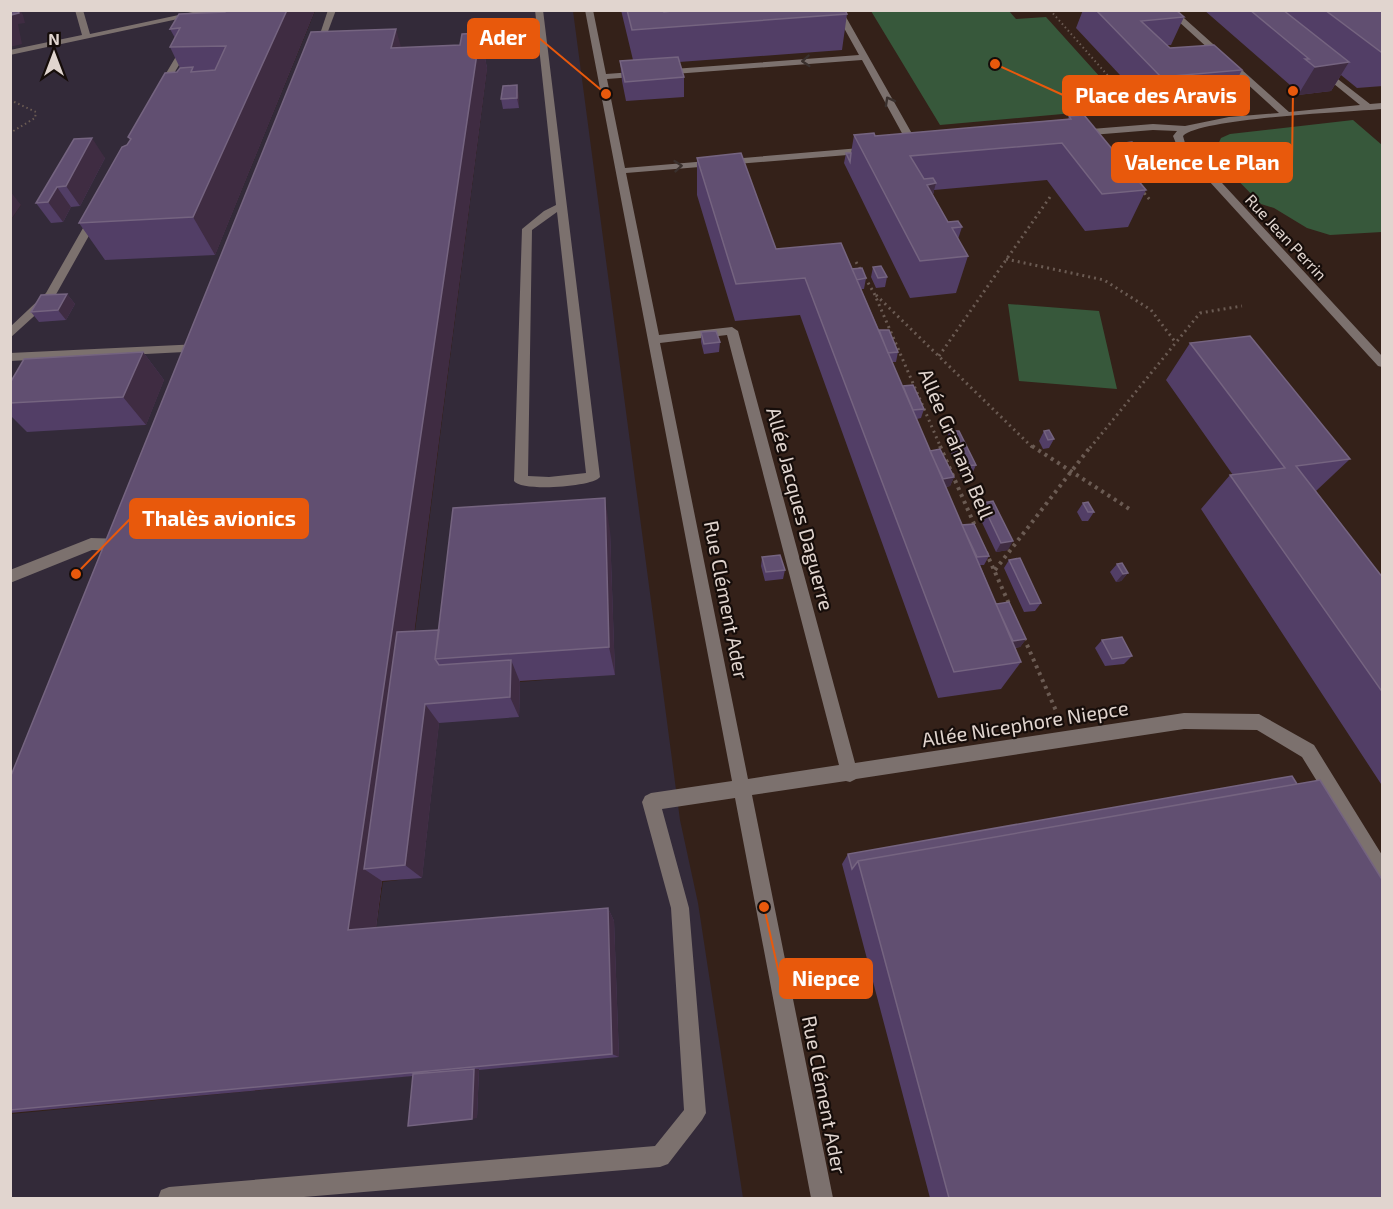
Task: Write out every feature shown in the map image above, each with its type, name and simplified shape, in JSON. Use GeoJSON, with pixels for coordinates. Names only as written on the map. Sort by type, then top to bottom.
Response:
{"type":"FeatureCollection","features":[{"type":"Feature","properties":{"kind":"street"},"geometry":{"type":"LineString","coordinates":[[79,10],[87,37]]}},
{"type":"Feature","properties":{"kind":"street"},"geometry":{"type":"LineString","coordinates":[[10,53],[216,10]]}},
{"type":"Feature","properties":{"kind":"street"},"geometry":{"type":"LineString","coordinates":[[311,65],[332,10]]}},
{"type":"Feature","properties":{"kind":"street"},"geometry":{"type":"LineString","coordinates":[[539,10],[562,207],[593,477],[549,482],[522,482],[527,229],[562,207]]}},
{"type":"Feature","properties":{"kind":"street","name":"Rue Clément Ader"},"geometry":{"type":"LineString","coordinates":[[589,10],[822,1198]]}},
{"type":"Feature","properties":{"kind":"street"},"geometry":{"type":"LineString","coordinates":[[838,10],[914,146]]}},
{"type":"Feature","properties":{"kind":"street"},"geometry":{"type":"LineString","coordinates":[[1170,10],[1286,114]]}},
{"type":"Feature","properties":{"kind":"street"},"geometry":{"type":"LineString","coordinates":[[160,101],[166,91],[166,80],[191,39]]}},
{"type":"Feature","properties":{"kind":"street"},"geometry":{"type":"LineString","coordinates":[[603,77],[865,57]]}},
{"type":"Feature","properties":{"kind":"street"},"geometry":{"type":"LineString","coordinates":[[1314,62],[1368,107]]}},
{"type":"Feature","properties":{"kind":"street"},"geometry":{"type":"LineString","coordinates":[[1069,134],[1153,127],[1185,129],[1209,123],[1286,114],[1383,106]]}},
{"type":"Feature","properties":{"kind":"street","name":"Rue Jean Perrin"},"geometry":{"type":"LineString","coordinates":[[1185,129],[1178,136],[1180,144],[1383,363]]}},
{"type":"Feature","properties":{"kind":"street"},"geometry":{"type":"LineString","coordinates":[[903,147],[926,145]]}},
{"type":"Feature","properties":{"kind":"street"},"geometry":{"type":"LineString","coordinates":[[620,171],[880,149]]}},
{"type":"Feature","properties":{"kind":"street"},"geometry":{"type":"LineString","coordinates":[[10,334],[50,295],[102,203]]}},
{"type":"Feature","properties":{"kind":"street","name":"Allée Jacques Daguerre"},"geometry":{"type":"LineString","coordinates":[[653,340],[732,331],[850,774]]}},
{"type":"Feature","properties":{"kind":"street"},"geometry":{"type":"LineString","coordinates":[[10,357],[200,348]]}},
{"type":"Feature","properties":{"kind":"street"},"geometry":{"type":"LineString","coordinates":[[10,577],[91,544],[129,545]]}},
{"type":"Feature","properties":{"kind":"street","name":"Allée Nicephore Niepce"},"geometry":{"type":"LineString","coordinates":[[169,1198],[660,1156],[695,1113],[680,908],[651,802],[850,774],[1184,721],[1259,722],[1308,751],[1383,872]]}},
{"type":"Feature","properties":{"kind":"path"},"geometry":{"type":"LineString","coordinates":[[1050,10],[1153,127]]}},
{"type":"Feature","properties":{"kind":"path"},"geometry":{"type":"LineString","coordinates":[[10,100],[36,112],[35,118],[10,133]]}},
{"type":"Feature","properties":{"kind":"path"},"geometry":{"type":"LineString","coordinates":[[1136,183],[1150,200]]}},
{"type":"Feature","properties":{"kind":"path"},"geometry":{"type":"LineString","coordinates":[[939,356],[1050,197]]}},
{"type":"Feature","properties":{"kind":"path"},"geometry":{"type":"LineString","coordinates":[[1006,259],[1104,280],[1151,310],[1176,343]]}},
{"type":"Feature","properties":{"kind":"path","name":"Allée Graham Bell"},"geometry":{"type":"LineString","coordinates":[[856,262],[874,293],[976,528]]}},
{"type":"Feature","properties":{"kind":"path"},"geometry":{"type":"LineString","coordinates":[[874,293],[1038,452],[1131,510]]}},
{"type":"Feature","properties":{"kind":"path"},"geometry":{"type":"LineString","coordinates":[[994,571],[1070,472],[1200,313],[1242,306]]}},
{"type":"Feature","properties":{"kind":"path","name":"Allée Graham Bell"},"geometry":{"type":"LineString","coordinates":[[985,549],[1013,612]]}},
{"type":"Feature","properties":{"kind":"path"},"geometry":{"type":"LineString","coordinates":[[1022,633],[1068,738]]}},
{"type":"Feature","properties":{"kind":"shaded area"},"geometry":{"type":"Polygon","coordinates":[[[11,11],[261,11],[215,255],[315,11],[573,11],[680,820],[698,903],[743,1198],[11,1198],[11,1114],[419,1075],[374,942],[383,882],[422,877],[439,723],[520,682],[615,674],[456,652],[412,655],[487,69],[11,931],[10,221],[21,205],[11,205],[11,11]],[[164,380],[28,431],[146,425],[164,380]]]}},
{"type":"Feature","properties":{"kind":"green space"},"geometry":{"type":"Polygon","coordinates":[[[871,11],[1009,11],[1016,19],[1046,17],[1128,108],[940,125],[871,11]]]}},
{"type":"Feature","properties":{"kind":"green space"},"geometry":{"type":"Polygon","coordinates":[[[1353,120],[1382,145],[1382,232],[1330,235],[1307,228],[1274,208],[1261,204],[1218,160],[1215,151],[1221,138],[1230,134],[1353,120]]]}},
{"type":"Feature","properties":{"kind":"green space"},"geometry":{"type":"Polygon","coordinates":[[[1008,304],[1099,311],[1117,389],[1019,381],[1008,304]]]}},
{"type":"Feature","properties":{"kind":"building"},"geometry":{"type":"Polygon","coordinates":[[[10,10],[18,10],[19,13],[11,15],[10,10]]]}},
{"type":"Feature","properties":{"kind":"building"},"geometry":{"type":"Polygon","coordinates":[[[226,10],[287,10],[193,217],[79,223],[122,147],[127,145],[131,139],[128,137],[165,73],[193,67],[191,72],[215,70],[226,46],[170,47],[180,28],[170,29],[179,14],[225,12],[226,10]]]}},
{"type":"Feature","properties":{"kind":"building"},"geometry":{"type":"Polygon","coordinates":[[[627,10],[664,10],[664,12],[681,10],[845,10],[847,14],[632,30],[627,10]]]}},
{"type":"Feature","properties":{"kind":"building"},"geometry":{"type":"Polygon","coordinates":[[[1096,10],[1176,10],[1184,17],[1141,21],[1170,48],[1214,45],[1242,70],[1161,77],[1096,10]]]}},
{"type":"Feature","properties":{"kind":"building"},"geometry":{"type":"Polygon","coordinates":[[[1250,10],[1283,10],[1349,62],[1315,67],[1305,59],[1309,59],[1250,10]]]}},
{"type":"Feature","properties":{"kind":"building"},"geometry":{"type":"Polygon","coordinates":[[[1325,10],[1383,10],[1383,52],[1381,52],[1325,10]]]}},
{"type":"Feature","properties":{"kind":"building"},"geometry":{"type":"Polygon","coordinates":[[[396,29],[391,48],[460,45],[462,34],[480,33],[348,930],[608,908],[612,1054],[10,1110],[10,778],[311,32],[396,29]]]}},
{"type":"Feature","properties":{"kind":"building"},"geometry":{"type":"Polygon","coordinates":[[[678,57],[684,77],[625,82],[620,61],[678,57]]]}},
{"type":"Feature","properties":{"kind":"building"},"geometry":{"type":"Polygon","coordinates":[[[517,85],[517,98],[501,99],[503,86],[517,85]]]}},
{"type":"Feature","properties":{"kind":"building"},"geometry":{"type":"Polygon","coordinates":[[[1084,115],[1146,190],[1102,194],[1062,143],[910,156],[924,179],[933,178],[936,183],[927,185],[948,222],[958,221],[962,227],[952,228],[968,256],[920,261],[854,135],[874,133],[875,136],[1071,119],[1069,116],[1084,115]]]}},
{"type":"Feature","properties":{"kind":"building"},"geometry":{"type":"Polygon","coordinates":[[[92,138],[66,186],[57,187],[48,202],[36,203],[74,139],[92,138]]]}},
{"type":"Feature","properties":{"kind":"building"},"geometry":{"type":"Polygon","coordinates":[[[1132,142],[1146,156],[1133,157],[1117,144],[1132,142]]]}},
{"type":"Feature","properties":{"kind":"building"},"geometry":{"type":"Polygon","coordinates":[[[741,153],[776,249],[841,243],[1021,662],[954,672],[805,278],[736,284],[697,158],[741,153]]]}},
{"type":"Feature","properties":{"kind":"building"},"geometry":{"type":"Polygon","coordinates":[[[881,266],[887,277],[878,278],[873,267],[881,266]]]}},
{"type":"Feature","properties":{"kind":"building"},"geometry":{"type":"Polygon","coordinates":[[[862,268],[866,278],[857,280],[852,269],[862,268]]]}},
{"type":"Feature","properties":{"kind":"building"},"geometry":{"type":"Polygon","coordinates":[[[67,294],[58,310],[31,312],[41,295],[67,294]]]}},
{"type":"Feature","properties":{"kind":"building"},"geometry":{"type":"Polygon","coordinates":[[[879,330],[889,330],[898,352],[888,353],[879,330]]]}},
{"type":"Feature","properties":{"kind":"building"},"geometry":{"type":"Polygon","coordinates":[[[716,331],[720,342],[704,344],[701,332],[716,331]]]}},
{"type":"Feature","properties":{"kind":"building"},"geometry":{"type":"Polygon","coordinates":[[[1250,336],[1350,459],[1296,466],[1383,578],[1383,693],[1230,475],[1285,468],[1190,343],[1250,336]]]}},
{"type":"Feature","properties":{"kind":"building"},"geometry":{"type":"Polygon","coordinates":[[[143,352],[123,397],[10,403],[10,383],[24,359],[143,352]]]}},
{"type":"Feature","properties":{"kind":"building"},"geometry":{"type":"Polygon","coordinates":[[[913,385],[924,409],[913,410],[903,386],[913,385]]]}},
{"type":"Feature","properties":{"kind":"building"},"geometry":{"type":"Polygon","coordinates":[[[1049,430],[1054,439],[1048,440],[1044,431],[1049,430]]]}},
{"type":"Feature","properties":{"kind":"building"},"geometry":{"type":"Polygon","coordinates":[[[949,431],[959,431],[976,465],[965,466],[949,431]]]}},
{"type":"Feature","properties":{"kind":"building"},"geometry":{"type":"Polygon","coordinates":[[[940,449],[954,477],[943,479],[930,451],[940,449]]]}},
{"type":"Feature","properties":{"kind":"building"},"geometry":{"type":"Polygon","coordinates":[[[605,498],[609,647],[435,659],[453,508],[605,498]]]}},
{"type":"Feature","properties":{"kind":"building"},"geometry":{"type":"Polygon","coordinates":[[[993,501],[1013,541],[1001,543],[982,503],[993,501]]]}},
{"type":"Feature","properties":{"kind":"building"},"geometry":{"type":"Polygon","coordinates":[[[1088,502],[1094,512],[1088,512],[1083,503],[1088,502]]]}},
{"type":"Feature","properties":{"kind":"building"},"geometry":{"type":"Polygon","coordinates":[[[974,524],[989,556],[977,557],[962,525],[974,524]]]}},
{"type":"Feature","properties":{"kind":"building"},"geometry":{"type":"Polygon","coordinates":[[[780,555],[785,570],[766,572],[762,557],[780,555]]]}},
{"type":"Feature","properties":{"kind":"building"},"geometry":{"type":"Polygon","coordinates":[[[1020,558],[1041,603],[1030,604],[1009,560],[1020,558]]]}},
{"type":"Feature","properties":{"kind":"building"},"geometry":{"type":"Polygon","coordinates":[[[1122,563],[1128,573],[1123,574],[1117,564],[1122,563]]]}},
{"type":"Feature","properties":{"kind":"building"},"geometry":{"type":"Polygon","coordinates":[[[1009,602],[1026,639],[1013,641],[996,604],[1009,602]]]}},
{"type":"Feature","properties":{"kind":"building"},"geometry":{"type":"Polygon","coordinates":[[[439,630],[435,659],[439,665],[511,660],[510,697],[425,704],[405,865],[364,869],[397,632],[439,630]]]}},
{"type":"Feature","properties":{"kind":"building"},"geometry":{"type":"Polygon","coordinates":[[[1122,637],[1132,656],[1112,659],[1102,640],[1122,637]]]}},
{"type":"Feature","properties":{"kind":"building"},"geometry":{"type":"Polygon","coordinates":[[[1292,776],[1297,784],[858,861],[852,869],[848,854],[1292,776]]]}},
{"type":"Feature","properties":{"kind":"building"},"geometry":{"type":"Polygon","coordinates":[[[1320,780],[1383,881],[1383,1198],[949,1198],[858,861],[1320,780]]]}},
{"type":"Feature","properties":{"kind":"building"},"geometry":{"type":"Polygon","coordinates":[[[474,1069],[472,1119],[408,1126],[413,1074],[474,1069]]]}},
{"type":"Feature","properties":{"kind":"place","name":"Place des Aravis"},"geometry":{"type":"Point","coordinates":[995,64]}},
{"type":"Feature","properties":{"kind":"place","name":"Valence Le Plan"},"geometry":{"type":"Point","coordinates":[1293,91]}},
{"type":"Feature","properties":{"kind":"place","name":"Ader"},"geometry":{"type":"Point","coordinates":[606,94]}},
{"type":"Feature","properties":{"kind":"place","name":"Thalès avionics"},"geometry":{"type":"Point","coordinates":[76,574]}},
{"type":"Feature","properties":{"kind":"place","name":"Niepce"},"geometry":{"type":"Point","coordinates":[764,907]}}]}
